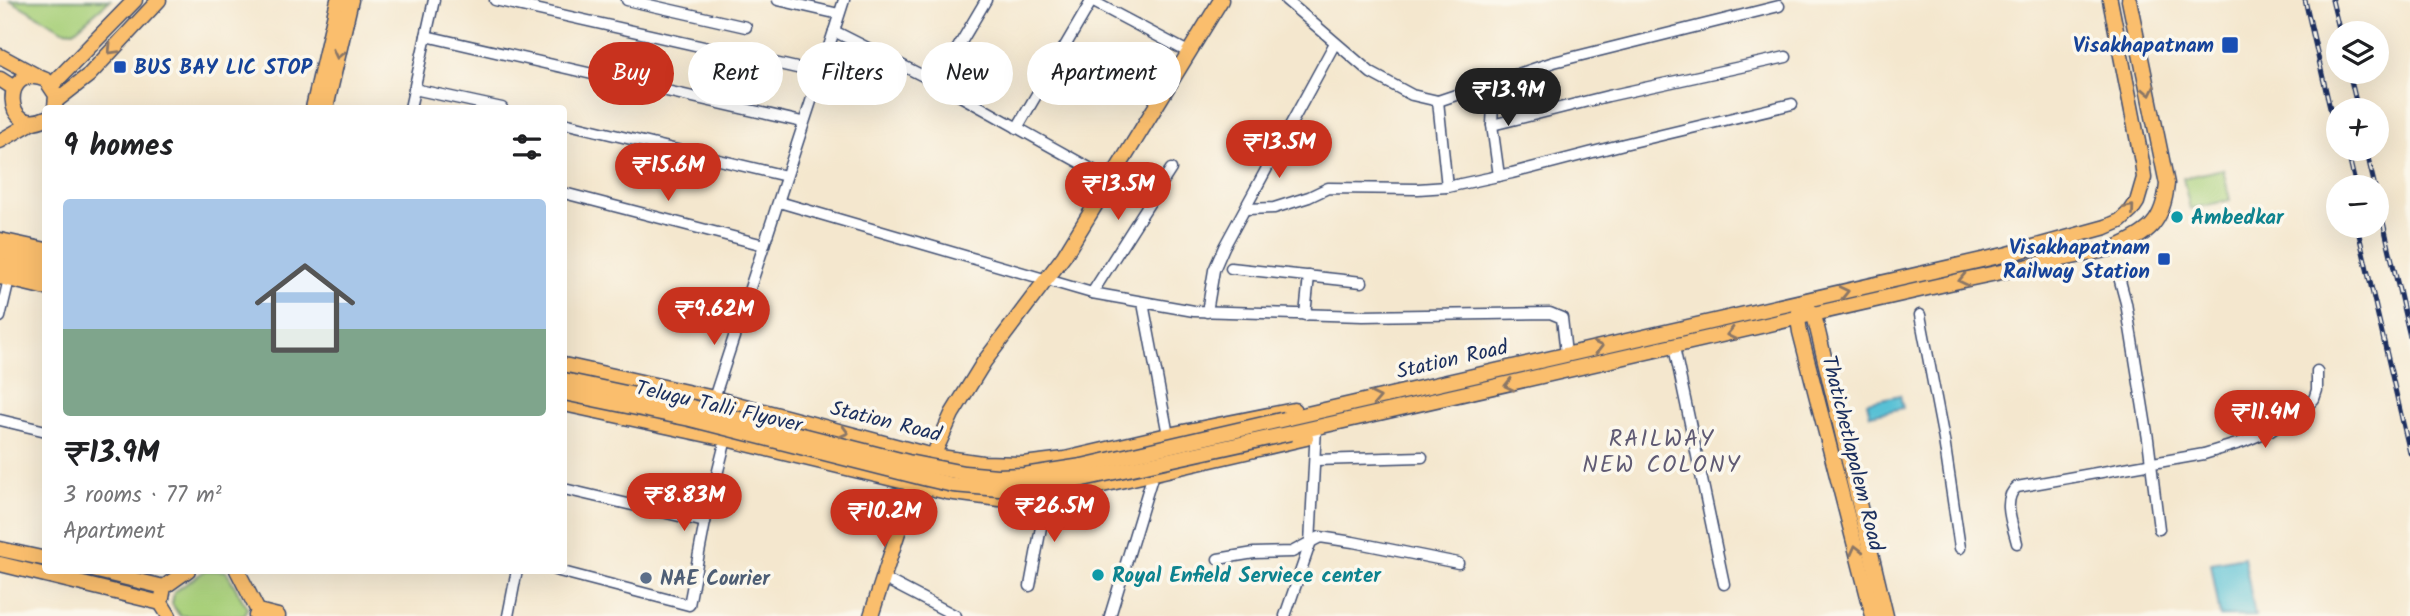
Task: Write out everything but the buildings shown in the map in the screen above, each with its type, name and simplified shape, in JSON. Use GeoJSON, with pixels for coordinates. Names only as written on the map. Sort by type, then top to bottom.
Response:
{"type":"FeatureCollection","features":[{"type":"Feature","properties":{"kind":"main road"},"geometry":{"type":"LineString","coordinates":[[46,81],[135,0]]}},
{"type":"Feature","properties":{"kind":"main road"},"geometry":{"type":"LineString","coordinates":[[0,56],[46,81],[56,104],[89,75],[159,0]]}},
{"type":"Feature","properties":{"kind":"main road"},"geometry":{"type":"LineString","coordinates":[[314,105],[338,0]]}},
{"type":"Feature","properties":{"kind":"main road"},"geometry":{"type":"LineString","coordinates":[[327,105],[351,0]]}},
{"type":"Feature","properties":{"kind":"main road"},"geometry":{"type":"LineString","coordinates":[[933,456],[952,414],[984,362],[1064,256],[1222,0]]}},
{"type":"Feature","properties":{"kind":"main road","name":"Station Road"},"geometry":{"type":"LineString","coordinates":[[567,366],[713,398],[933,456],[982,463],[1023,464],[1065,459],[1292,409],[1310,412],[2071,238],[2106,227],[2131,211],[2144,178],[2110,0]]}},
{"type":"Feature","properties":{"kind":"main road","name":"Station Road"},"geometry":{"type":"LineString","coordinates":[[1316,427],[2115,248],[2133,240],[2154,225],[2162,209],[2167,184],[2129,0]]}},
{"type":"Feature","properties":{"kind":"main road"},"geometry":{"type":"LineString","coordinates":[[39,120],[20,117],[12,106],[14,88],[25,78],[46,81]]}},
{"type":"Feature","properties":{"kind":"main road"},"geometry":{"type":"LineString","coordinates":[[0,79],[14,88]]}},
{"type":"Feature","properties":{"kind":"main road"},"geometry":{"type":"LineString","coordinates":[[0,116],[12,106]]}},
{"type":"Feature","properties":{"kind":"main road"},"geometry":{"type":"LineString","coordinates":[[0,141],[39,120]]}},
{"type":"Feature","properties":{"kind":"main road"},"geometry":{"type":"LineString","coordinates":[[0,240],[42,249]]}},
{"type":"Feature","properties":{"kind":"main road"},"geometry":{"type":"LineString","coordinates":[[0,252],[42,261]]}},
{"type":"Feature","properties":{"kind":"main road"},"geometry":{"type":"LineString","coordinates":[[0,265],[42,274]]}},
{"type":"Feature","properties":{"kind":"main road"},"geometry":{"type":"LineString","coordinates":[[4,278],[42,287]]}},
{"type":"Feature","properties":{"kind":"main road"},"geometry":{"type":"LineString","coordinates":[[1801,301],[1814,315],[1886,616]]}},
{"type":"Feature","properties":{"kind":"main road","name":"Thatichetlapalem Road"},"geometry":{"type":"LineString","coordinates":[[1801,301],[1798,319],[1873,616]]}},
{"type":"Feature","properties":{"kind":"main road","name":"Telugu Talli Flyover"},"geometry":{"type":"LineString","coordinates":[[567,381],[692,407],[908,462],[964,474],[996,476],[1024,475],[1082,466],[1310,412]]}},
{"type":"Feature","properties":{"kind":"main road","name":"Telugu Talli Flyover"},"geometry":{"type":"LineString","coordinates":[[567,394],[690,419],[953,485],[999,489],[1083,479],[1316,427]]}},
{"type":"Feature","properties":{"kind":"main road"},"geometry":{"type":"LineString","coordinates":[[567,405],[726,439],[947,492],[999,499],[1047,495],[1153,474],[1306,438],[1316,427]]}},
{"type":"Feature","properties":{"kind":"main road"},"geometry":{"type":"LineString","coordinates":[[871,616],[888,581],[920,493],[919,485]]}},
{"type":"Feature","properties":{"kind":"main road"},"geometry":{"type":"LineString","coordinates":[[0,549],[42,558]]}},
{"type":"Feature","properties":{"kind":"main road"},"geometry":{"type":"LineString","coordinates":[[0,564],[165,610],[164,587]]}},
{"type":"Feature","properties":{"kind":"main road"},"geometry":{"type":"LineString","coordinates":[[110,574],[164,587],[182,574]]}},
{"type":"Feature","properties":{"kind":"main road"},"geometry":{"type":"LineString","coordinates":[[239,574],[257,613],[278,616]]}},
{"type":"Feature","properties":{"kind":"main road"},"geometry":{"type":"LineString","coordinates":[[880,616],[888,581]]}},
{"type":"Feature","properties":{"kind":"street"},"geometry":{"type":"LineString","coordinates":[[411,105],[434,0]]}},
{"type":"Feature","properties":{"kind":"street"},"geometry":{"type":"LineString","coordinates":[[495,0],[797,68]]}},
{"type":"Feature","properties":{"kind":"street"},"geometry":{"type":"LineString","coordinates":[[626,0],[746,27]]}},
{"type":"Feature","properties":{"kind":"street"},"geometry":{"type":"LineString","coordinates":[[778,0],[839,14]]}},
{"type":"Feature","properties":{"kind":"street"},"geometry":{"type":"LineString","coordinates":[[830,42],[844,0]]}},
{"type":"Feature","properties":{"kind":"street"},"geometry":{"type":"LineString","coordinates":[[961,42],[986,0]]}},
{"type":"Feature","properties":{"kind":"street"},"geometry":{"type":"LineString","coordinates":[[1017,128],[1091,0],[1190,53]]}},
{"type":"Feature","properties":{"kind":"street"},"geometry":{"type":"LineString","coordinates":[[1286,0],[1335,43],[1386,82],[1412,95],[1438,101],[1578,56],[1779,6]]}},
{"type":"Feature","properties":{"kind":"street"},"geometry":{"type":"LineString","coordinates":[[834,31],[921,75]]}},
{"type":"Feature","properties":{"kind":"street"},"geometry":{"type":"LineString","coordinates":[[426,36],[802,122]]}},
{"type":"Feature","properties":{"kind":"street"},"geometry":{"type":"LineString","coordinates":[[1207,312],[1217,263],[1335,43]]}},
{"type":"Feature","properties":{"kind":"street"},"geometry":{"type":"LineString","coordinates":[[1492,125],[1608,96],[1786,57]]}},
{"type":"Feature","properties":{"kind":"street"},"geometry":{"type":"LineString","coordinates":[[1494,82],[1492,125],[1499,176]]}},
{"type":"Feature","properties":{"kind":"street"},"geometry":{"type":"LineString","coordinates":[[414,89],[488,105]]}},
{"type":"Feature","properties":{"kind":"street"},"geometry":{"type":"LineString","coordinates":[[1438,101],[1447,187]]}},
{"type":"Feature","properties":{"kind":"street"},"geometry":{"type":"LineString","coordinates":[[1246,209],[1274,208],[1328,188],[1418,190],[1447,187],[1792,104]]}},
{"type":"Feature","properties":{"kind":"street"},"geometry":{"type":"LineString","coordinates":[[713,398],[779,202],[808,105]]}},
{"type":"Feature","properties":{"kind":"street"},"geometry":{"type":"LineString","coordinates":[[976,105],[1111,180]]}},
{"type":"Feature","properties":{"kind":"street"},"geometry":{"type":"LineString","coordinates":[[567,124],[786,176]]}},
{"type":"Feature","properties":{"kind":"street"},"geometry":{"type":"LineString","coordinates":[[1092,293],[1171,169]]}},
{"type":"Feature","properties":{"kind":"street"},"geometry":{"type":"LineString","coordinates":[[567,194],[764,245]]}},
{"type":"Feature","properties":{"kind":"street"},"geometry":{"type":"LineString","coordinates":[[779,202],[1045,281],[1143,303],[1207,312],[1305,315],[1550,313],[1562,318],[1566,354]]}},
{"type":"Feature","properties":{"kind":"street"},"geometry":{"type":"LineString","coordinates":[[1231,268],[1362,282]]}},
{"type":"Feature","properties":{"kind":"street"},"geometry":{"type":"LineString","coordinates":[[1305,315],[1309,276]]}},
{"type":"Feature","properties":{"kind":"street"},"geometry":{"type":"LineString","coordinates":[[2119,277],[2126,303],[2160,529]]}},
{"type":"Feature","properties":{"kind":"street"},"geometry":{"type":"LineString","coordinates":[[0,317],[4,278]]}},
{"type":"Feature","properties":{"kind":"street"},"geometry":{"type":"LineString","coordinates":[[1143,303],[1168,435]]}},
{"type":"Feature","properties":{"kind":"street"},"geometry":{"type":"LineString","coordinates":[[1920,315],[1944,440],[1960,548]]}},
{"type":"Feature","properties":{"kind":"street"},"geometry":{"type":"LineString","coordinates":[[1674,347],[1724,584]]}},
{"type":"Feature","properties":{"kind":"street"},"geometry":{"type":"LineString","coordinates":[[2017,543],[2008,500],[2017,487],[2204,454],[2230,446],[2279,425],[2314,399],[2317,371]]}},
{"type":"Feature","properties":{"kind":"street"},"geometry":{"type":"LineString","coordinates":[[0,420],[42,430]]}},
{"type":"Feature","properties":{"kind":"street"},"geometry":{"type":"LineString","coordinates":[[1285,616],[1310,544],[1316,427]]}},
{"type":"Feature","properties":{"kind":"street"},"geometry":{"type":"LineString","coordinates":[[567,574],[688,610],[705,522],[726,439]]}},
{"type":"Feature","properties":{"kind":"street"},"geometry":{"type":"LineString","coordinates":[[919,485],[933,456]]}},
{"type":"Feature","properties":{"kind":"street"},"geometry":{"type":"LineString","coordinates":[[1316,460],[1422,457]]}},
{"type":"Feature","properties":{"kind":"street"},"geometry":{"type":"LineString","coordinates":[[1110,616],[1153,474]]}},
{"type":"Feature","properties":{"kind":"street"},"geometry":{"type":"LineString","coordinates":[[567,490],[705,522]]}},
{"type":"Feature","properties":{"kind":"street"},"geometry":{"type":"LineString","coordinates":[[1030,586],[1047,495]]}},
{"type":"Feature","properties":{"kind":"street"},"geometry":{"type":"LineString","coordinates":[[1219,559],[1254,553],[1292,552],[1320,537],[1458,563]]}},
{"type":"Feature","properties":{"kind":"street"},"geometry":{"type":"LineString","coordinates":[[508,616],[516,574]]}},
{"type":"Feature","properties":{"kind":"street"},"geometry":{"type":"LineString","coordinates":[[888,581],[957,616]]}},
{"type":"Feature","properties":{"kind":"green space"},"geometry":{"type":"Polygon","coordinates":[[[10,0],[110,0],[74,31],[63,30],[10,0]]]}},
{"type":"Feature","properties":{"kind":"green space"},"geometry":{"type":"Polygon","coordinates":[[[2223,169],[2230,200],[2190,209],[2183,178],[2223,169]]]}},
{"type":"Feature","properties":{"kind":"green space"},"geometry":{"type":"Polygon","coordinates":[[[200,574],[228,574],[247,608],[245,616],[180,616],[172,604],[174,592],[200,574]]]}},
{"type":"Feature","properties":{"kind":"water"},"geometry":{"type":"Polygon","coordinates":[[[1900,395],[1903,408],[1870,415],[1867,402],[1900,395]]]}},
{"type":"Feature","properties":{"kind":"water"},"geometry":{"type":"Polygon","coordinates":[[[2244,557],[2255,616],[2220,616],[2211,563],[2244,557]]]}},
{"type":"Feature","properties":{"kind":"railway"},"geometry":{"type":"LineString","coordinates":[[2305,0],[2328,98]]}},
{"type":"Feature","properties":{"kind":"railway"},"geometry":{"type":"LineString","coordinates":[[2332,0],[2337,21]]}},
{"type":"Feature","properties":{"kind":"railway"},"geometry":{"type":"LineString","coordinates":[[2352,84],[2355,98]]}},
{"type":"Feature","properties":{"kind":"railway"},"geometry":{"type":"LineString","coordinates":[[2350,161],[2353,175]]}},
{"type":"Feature","properties":{"kind":"railway"},"geometry":{"type":"LineString","coordinates":[[2369,161],[2372,175]]}},
{"type":"Feature","properties":{"kind":"railway"},"geometry":{"type":"LineString","coordinates":[[2360,238],[2410,453]]}},
{"type":"Feature","properties":{"kind":"railway"},"geometry":{"type":"LineString","coordinates":[[2387,238],[2410,337]]}},
{"type":"Feature","properties":{"kind":"place","name":"Visakhapatnam"},"geometry":{"type":"Point","coordinates":[2230,45]}},
{"type":"Feature","properties":{"kind":"place","name":"BUS BAY LIC STOP"},"geometry":{"type":"Point","coordinates":[120,67]}},
{"type":"Feature","properties":{"kind":"place","name":"Ambedkar"},"geometry":{"type":"Point","coordinates":[2177,217]}},
{"type":"Feature","properties":{"kind":"place","name":"Visakhapatnam Railway Station"},"geometry":{"type":"Point","coordinates":[2164,259]}},
{"type":"Feature","properties":{"kind":"place","name":"Royal Enfield Serviece center"},"geometry":{"type":"Point","coordinates":[1098,575]}},
{"type":"Feature","properties":{"kind":"place","name":"NAE Courier"},"geometry":{"type":"Point","coordinates":[646,578]}},
{"type":"Feature","properties":{"kind":"district","name":"RAILWAY NEW COLONY"},"geometry":{"type":"Point","coordinates":[1662,451]}}]}
